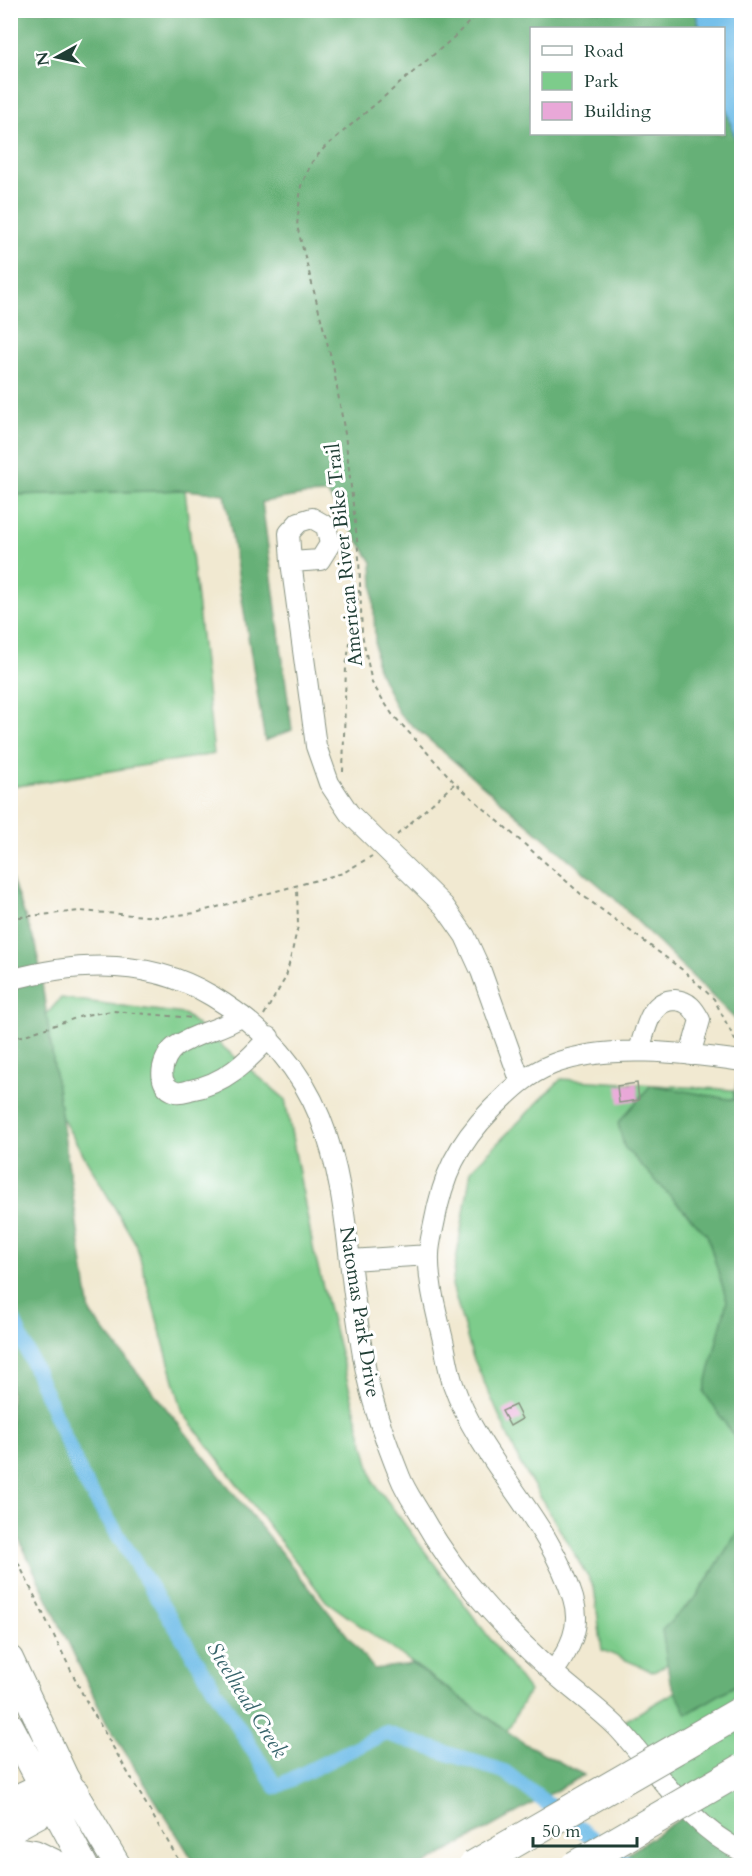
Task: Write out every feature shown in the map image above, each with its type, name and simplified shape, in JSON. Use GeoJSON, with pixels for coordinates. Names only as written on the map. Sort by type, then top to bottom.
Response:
{"type":"FeatureCollection","features":[{"type":"Feature","properties":{"kind":"highway"},"geometry":{"type":"LineString","coordinates":[[474,1866],[741,1711]]}},
{"type":"Feature","properties":{"kind":"highway"},"geometry":{"type":"LineString","coordinates":[[575,1866],[741,1769]]}},
{"type":"Feature","properties":{"kind":"highway"},"geometry":{"type":"LineString","coordinates":[[10,1803],[58,1791]]}},
{"type":"Feature","properties":{"kind":"highway"},"geometry":{"type":"LineString","coordinates":[[10,1828],[58,1791]]}},
{"type":"Feature","properties":{"kind":"highway"},"geometry":{"type":"LineString","coordinates":[[10,1851],[34,1855],[57,1866]]}},
{"type":"Feature","properties":{"kind":"main road"},"geometry":{"type":"LineString","coordinates":[[10,1659],[85,1866]]}},
{"type":"Feature","properties":{"kind":"main road"},"geometry":{"type":"LineString","coordinates":[[10,1725],[58,1791],[118,1866]]}},
{"type":"Feature","properties":{"kind":"street"},"geometry":{"type":"LineString","coordinates":[[291,562],[316,746],[329,783],[349,813],[444,906],[465,936],[481,971],[520,1080]]}},
{"type":"Feature","properties":{"kind":"street","name":"Natomas Park Drive"},"geometry":{"type":"LineString","coordinates":[[10,980],[61,967],[93,964],[126,966],[162,975],[201,989],[256,1027],[293,1066],[314,1101],[327,1134],[344,1212],[368,1383],[401,1480],[442,1552],[494,1617],[616,1726],[680,1802],[707,1826],[741,1851]]}},
{"type":"Feature","properties":{"kind":"street"},"geometry":{"type":"LineString","coordinates":[[639,1050],[650,1015],[656,1006],[668,1000],[683,1001],[693,1008],[700,1020],[690,1055]]}},
{"type":"Feature","properties":{"kind":"street"},"geometry":{"type":"LineString","coordinates":[[256,1027],[251,1058],[224,1079],[198,1089],[177,1092],[167,1086],[162,1076],[164,1060],[175,1048],[196,1036],[218,1029],[256,1027]]}},
{"type":"Feature","properties":{"kind":"street"},"geometry":{"type":"LineString","coordinates":[[553,1672],[572,1644],[578,1619],[573,1597],[561,1567],[530,1512],[485,1450],[454,1385],[435,1304],[429,1255],[439,1196],[449,1166],[470,1132],[520,1080],[554,1063],[639,1050],[690,1055],[740,1055]]}},
{"type":"Feature","properties":{"kind":"street"},"geometry":{"type":"LineString","coordinates":[[350,1260],[429,1255]]}},
{"type":"Feature","properties":{"kind":"path","name":"American River Bike Trail"},"geometry":{"type":"LineString","coordinates":[[481,10],[452,39],[325,147],[312,162],[301,186],[297,206],[297,226],[333,365],[345,434],[360,583],[362,634],[372,683],[392,714],[454,783],[582,895],[684,970],[714,999],[732,1031],[740,1055]]}},
{"type":"Feature","properties":{"kind":"path"},"geometry":{"type":"LineString","coordinates":[[344,777],[346,666],[360,583]]}},
{"type":"Feature","properties":{"kind":"path"},"geometry":{"type":"LineString","coordinates":[[10,918],[80,911],[159,917],[183,914],[297,887],[343,873],[364,862],[454,783]]}},
{"type":"Feature","properties":{"kind":"path"},"geometry":{"type":"LineString","coordinates":[[256,1027],[286,977],[298,926],[297,887]]}},
{"type":"Feature","properties":{"kind":"path"},"geometry":{"type":"LineString","coordinates":[[10,1040],[85,1016],[113,1011],[196,1019],[218,1029]]}},
{"type":"Feature","properties":{"kind":"path"},"geometry":{"type":"LineString","coordinates":[[10,1546],[84,1697],[183,1866]]}},
{"type":"Feature","properties":{"kind":"green space"},"geometry":{"type":"Polygon","coordinates":[[[10,11],[695,11],[700,27],[530,27],[530,135],[725,135],[725,105],[741,158],[741,1025],[613,897],[399,714],[376,665],[372,562],[328,494],[304,495],[262,502],[292,730],[265,741],[225,494],[185,490],[11,495],[10,11]]]}},
{"type":"Feature","properties":{"kind":"green space"},"geometry":{"type":"Polygon","coordinates":[[[185,490],[214,754],[11,787],[11,495],[185,490]]]}},
{"type":"Feature","properties":{"kind":"green space"},"geometry":{"type":"Polygon","coordinates":[[[10,875],[37,949],[90,1313],[374,1669],[412,1664],[524,1743],[584,1775],[423,1865],[196,1865],[106,1722],[11,1522],[10,875]]]}},
{"type":"Feature","properties":{"kind":"green space"},"geometry":{"type":"Polygon","coordinates":[[[61,998],[184,1014],[285,1099],[314,1252],[374,1483],[529,1691],[507,1731],[326,1601],[183,1413],[136,1244],[19,1045],[61,998]]]}},
{"type":"Feature","properties":{"kind":"green space"},"geometry":{"type":"Polygon","coordinates":[[[741,1052],[741,1447],[704,1392],[727,1301],[707,1235],[624,1147],[618,1123],[651,1085],[734,1100],[741,1052]]]}},
{"type":"Feature","properties":{"kind":"green space"},"geometry":{"type":"Polygon","coordinates":[[[561,1079],[733,1090],[742,1149],[741,1620],[654,1672],[602,1650],[594,1587],[520,1463],[472,1355],[452,1285],[471,1170],[561,1079]]]}},
{"type":"Feature","properties":{"kind":"green space"},"geometry":{"type":"Polygon","coordinates":[[[741,1526],[741,1682],[687,1714],[670,1681],[662,1630],[697,1596],[741,1526]]]}},
{"type":"Feature","properties":{"kind":"green space"},"geometry":{"type":"Polygon","coordinates":[[[741,1654],[741,1851],[616,1726],[741,1654]]]}},
{"type":"Feature","properties":{"kind":"green space"},"geometry":{"type":"Polygon","coordinates":[[[687,1814],[741,1866],[610,1866],[687,1814]]]}},
{"type":"Feature","properties":{"kind":"water"},"geometry":{"type":"Polygon","coordinates":[[[695,11],[741,11],[741,158],[725,105],[725,27],[700,27],[695,11]]]}},
{"type":"Feature","properties":{"kind":"building"},"geometry":{"type":"Polygon","coordinates":[[[637,1083],[639,1100],[619,1103],[617,1086],[637,1083]]]}},
{"type":"Feature","properties":{"kind":"building"},"geometry":{"type":"Polygon","coordinates":[[[515,1405],[522,1419],[510,1426],[502,1411],[515,1405]]]}},
{"type":"Feature","properties":{"kind":"waterway","name":"Steelhead Creek"},"geometry":{"type":"LineString","coordinates":[[10,1312],[84,1481],[276,1787],[385,1733],[505,1772],[630,1866]]}}]}
